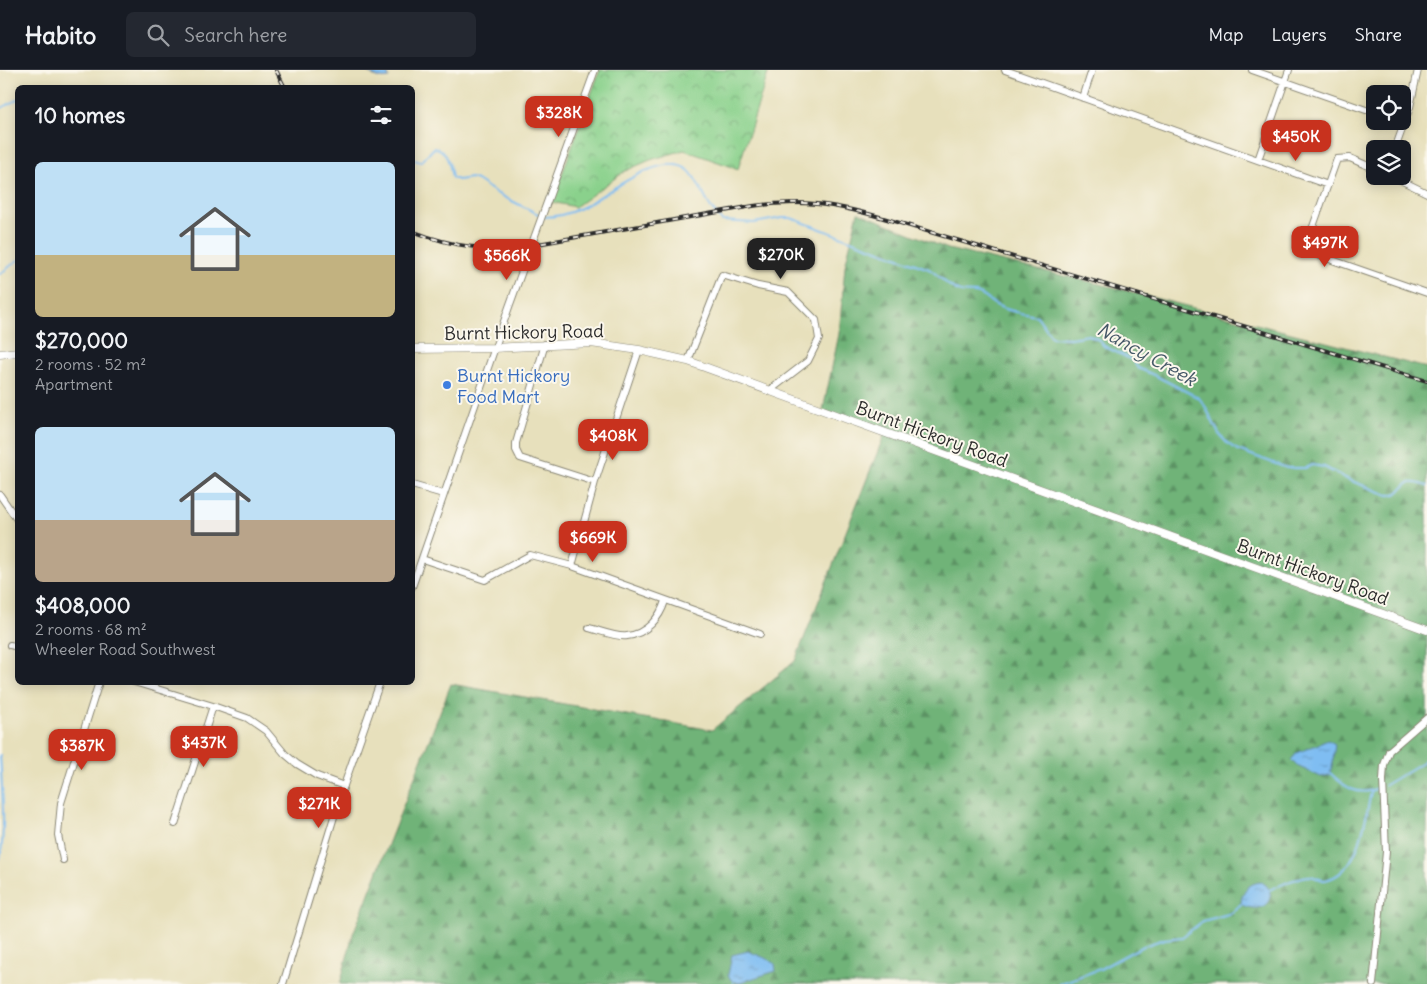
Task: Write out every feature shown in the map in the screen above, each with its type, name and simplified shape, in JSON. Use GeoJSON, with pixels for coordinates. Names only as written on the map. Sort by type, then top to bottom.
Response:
{"type":"FeatureCollection","features":[{"type":"Feature","properties":{"kind":"main road","name":"Burnt Hickory Road"},"geometry":{"type":"LineString","coordinates":[[415,349],[494,348],[591,343],[639,350],[688,362],[1427,630]]}},
{"type":"Feature","properties":{"kind":"main road"},"geometry":{"type":"LineString","coordinates":[[0,354],[15,352]]}},
{"type":"Feature","properties":{"kind":"street"},"geometry":{"type":"LineString","coordinates":[[415,579],[494,348],[595,70]]}},
{"type":"Feature","properties":{"kind":"street"},"geometry":{"type":"LineString","coordinates":[[1005,70],[1328,185]]}},
{"type":"Feature","properties":{"kind":"street"},"geometry":{"type":"LineString","coordinates":[[1082,98],[1092,70]]}},
{"type":"Feature","properties":{"kind":"street"},"geometry":{"type":"LineString","coordinates":[[1252,70],[1366,110]]}},
{"type":"Feature","properties":{"kind":"street"},"geometry":{"type":"LineString","coordinates":[[1258,160],[1289,70]]}},
{"type":"Feature","properties":{"kind":"street"},"geometry":{"type":"LineString","coordinates":[[1398,140],[1410,107],[1418,70]]}},
{"type":"Feature","properties":{"kind":"street"},"geometry":{"type":"LineString","coordinates":[[1366,165],[1350,158],[1338,159],[1310,235],[1312,253],[1427,293]]}},
{"type":"Feature","properties":{"kind":"street"},"geometry":{"type":"LineString","coordinates":[[1411,185],[1427,193]]}},
{"type":"Feature","properties":{"kind":"street"},"geometry":{"type":"LineString","coordinates":[[688,362],[722,275],[758,286],[788,292],[816,320],[818,339],[808,361],[769,391]]}},
{"type":"Feature","properties":{"kind":"street"},"geometry":{"type":"LineString","coordinates":[[544,344],[516,443],[516,450],[520,458],[595,482]]}},
{"type":"Feature","properties":{"kind":"street"},"geometry":{"type":"LineString","coordinates":[[572,566],[595,482],[639,350]]}},
{"type":"Feature","properties":{"kind":"street"},"geometry":{"type":"LineString","coordinates":[[415,486],[443,494]]}},
{"type":"Feature","properties":{"kind":"street"},"geometry":{"type":"LineString","coordinates":[[0,495],[15,517]]}},
{"type":"Feature","properties":{"kind":"street"},"geometry":{"type":"LineString","coordinates":[[422,559],[485,580],[530,555],[572,566],[760,634]]}},
{"type":"Feature","properties":{"kind":"street"},"geometry":{"type":"LineString","coordinates":[[589,628],[626,637],[647,629],[662,613],[665,601]]}},
{"type":"Feature","properties":{"kind":"street"},"geometry":{"type":"LineString","coordinates":[[64,860],[58,835],[61,803],[98,685]]}},
{"type":"Feature","properties":{"kind":"street"},"geometry":{"type":"LineString","coordinates":[[144,685],[247,718],[257,724],[297,764],[317,776],[344,786]]}},
{"type":"Feature","properties":{"kind":"street"},"geometry":{"type":"LineString","coordinates":[[283,984],[344,786],[379,685]]}},
{"type":"Feature","properties":{"kind":"street"},"geometry":{"type":"LineString","coordinates":[[175,824],[213,706]]}},
{"type":"Feature","properties":{"kind":"street"},"geometry":{"type":"LineString","coordinates":[[1373,984],[1386,852],[1382,780],[1384,765],[1389,751],[1427,718]]}},
{"type":"Feature","properties":{"kind":"green space"},"geometry":{"type":"Polygon","coordinates":[[[600,70],[769,70],[738,169],[684,150],[650,160],[625,171],[575,207],[552,202],[600,70]]]}},
{"type":"Feature","properties":{"kind":"green space"},"geometry":{"type":"Polygon","coordinates":[[[858,212],[948,249],[1112,287],[1427,368],[1427,984],[340,984],[353,934],[451,684],[712,730],[795,661],[885,433],[823,410],[839,334],[845,266],[858,212]]]}},
{"type":"Feature","properties":{"kind":"water"},"geometry":{"type":"Polygon","coordinates":[[[380,70],[388,74],[389,78],[377,77],[367,71],[380,70]]]}},
{"type":"Feature","properties":{"kind":"water"},"geometry":{"type":"Polygon","coordinates":[[[1328,740],[1335,744],[1329,775],[1321,777],[1297,766],[1291,760],[1297,753],[1328,740]]]}},
{"type":"Feature","properties":{"kind":"water"},"geometry":{"type":"Polygon","coordinates":[[[1261,882],[1269,889],[1270,898],[1268,902],[1259,908],[1241,904],[1242,895],[1246,888],[1261,882]]]}},
{"type":"Feature","properties":{"kind":"water"},"geometry":{"type":"Polygon","coordinates":[[[748,951],[770,960],[775,964],[776,971],[738,983],[731,980],[728,975],[732,955],[748,951]]]}},
{"type":"Feature","properties":{"kind":"waterway","name":"Nancy Creek"},"geometry":{"type":"LineString","coordinates":[[0,109],[15,101]]}},
{"type":"Feature","properties":{"kind":"waterway","name":"Nancy Creek"},"geometry":{"type":"LineString","coordinates":[[415,160],[421,162],[434,148],[439,149],[447,159],[452,178],[458,180],[471,178],[477,180],[498,194],[540,215]]}},
{"type":"Feature","properties":{"kind":"waterway","name":"Nancy Creek"},"geometry":{"type":"LineString","coordinates":[[544,217],[572,212],[649,170],[664,165],[677,165],[691,173],[710,206],[722,221],[754,223],[791,218],[929,269],[959,291],[979,294],[1006,309],[1037,316],[1052,337],[1070,338],[1089,335],[1099,340],[1104,346],[1132,360],[1138,368],[1199,398],[1219,434],[1228,444],[1238,450],[1287,468],[1305,468],[1312,465],[1324,467],[1349,480],[1388,495],[1399,492],[1407,484],[1411,483],[1427,486]]}},
{"type":"Feature","properties":{"kind":"waterway"},"geometry":{"type":"LineString","coordinates":[[0,274],[15,262]]}},
{"type":"Feature","properties":{"kind":"waterway"},"geometry":{"type":"LineString","coordinates":[[0,755],[3,820],[0,859]]}},
{"type":"Feature","properties":{"kind":"waterway"},"geometry":{"type":"LineString","coordinates":[[1385,785],[1427,758]]}},
{"type":"Feature","properties":{"kind":"waterway"},"geometry":{"type":"LineString","coordinates":[[1330,773],[1353,790],[1366,792],[1380,787]]}},
{"type":"Feature","properties":{"kind":"waterway"},"geometry":{"type":"LineString","coordinates":[[1269,890],[1305,876],[1325,880],[1337,875],[1346,867],[1359,844],[1371,792]]}},
{"type":"Feature","properties":{"kind":"waterway"},"geometry":{"type":"LineString","coordinates":[[1059,984],[1100,969],[1141,947],[1164,939],[1182,937],[1203,921],[1232,913],[1241,904]]}},
{"type":"Feature","properties":{"kind":"railway"},"geometry":{"type":"LineString","coordinates":[[276,70],[284,85]]}},
{"type":"Feature","properties":{"kind":"railway"},"geometry":{"type":"LineString","coordinates":[[415,232],[471,247],[500,248],[532,245],[753,206],[786,203],[832,206],[880,217],[1427,381]]}},
{"type":"Feature","properties":{"kind":"place","name":"Burnt Hickory Food Mart"},"geometry":{"type":"Point","coordinates":[447,385]}}]}
